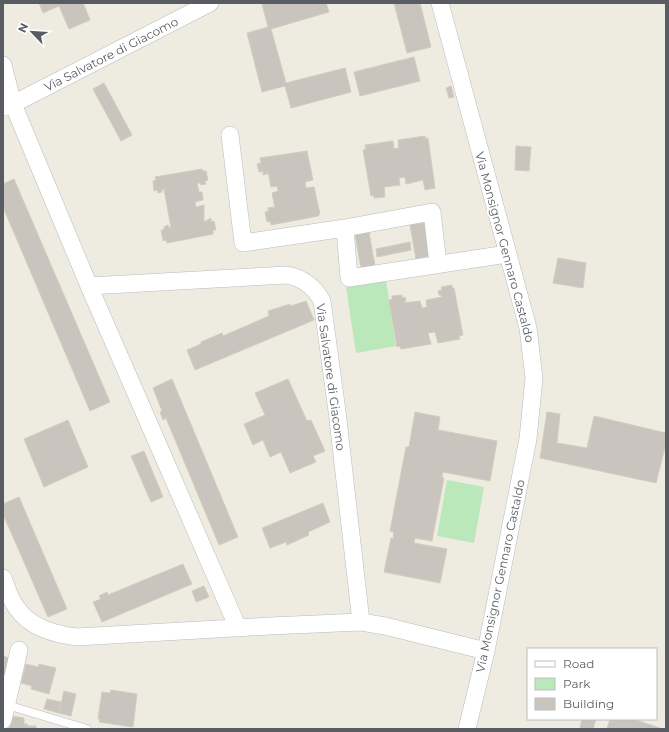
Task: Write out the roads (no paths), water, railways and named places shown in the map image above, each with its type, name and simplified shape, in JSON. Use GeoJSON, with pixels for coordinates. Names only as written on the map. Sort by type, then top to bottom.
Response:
{"type":"FeatureCollection","features":[{"type":"Feature","properties":{"kind":"street","name":"Via Salvatore di Giacomo"},"geometry":{"type":"LineString","coordinates":[[8,106],[210,3]]}},
{"type":"Feature","properties":{"kind":"street","name":"Via Monsignor Gennaro Castaldo"},"geometry":{"type":"LineString","coordinates":[[440,3],[506,254],[528,328],[534,378],[528,439],[486,651],[467,729]]}},
{"type":"Feature","properties":{"kind":"street"},"geometry":{"type":"LineString","coordinates":[[3,65],[8,106],[89,286],[238,628]]}},
{"type":"Feature","properties":{"kind":"street"},"geometry":{"type":"LineString","coordinates":[[230,135],[243,243],[345,228],[432,212],[438,264]]}},
{"type":"Feature","properties":{"kind":"street"},"geometry":{"type":"LineString","coordinates":[[345,228],[349,278],[506,254]]}},
{"type":"Feature","properties":{"kind":"street","name":"Via Salvatore di Giacomo"},"geometry":{"type":"LineString","coordinates":[[89,286],[287,275],[306,282],[318,293],[322,301],[337,411],[361,622]]}},
{"type":"Feature","properties":{"kind":"street"},"geometry":{"type":"LineString","coordinates":[[3,578],[16,608],[40,628],[56,634],[77,637],[361,622],[385,626],[486,651]]}},
{"type":"Feature","properties":{"kind":"street"},"geometry":{"type":"LineString","coordinates":[[5,712],[20,650]]}},
{"type":"Feature","properties":{"kind":"lane"},"geometry":{"type":"LineString","coordinates":[[5,712],[87,729]]}}]}
